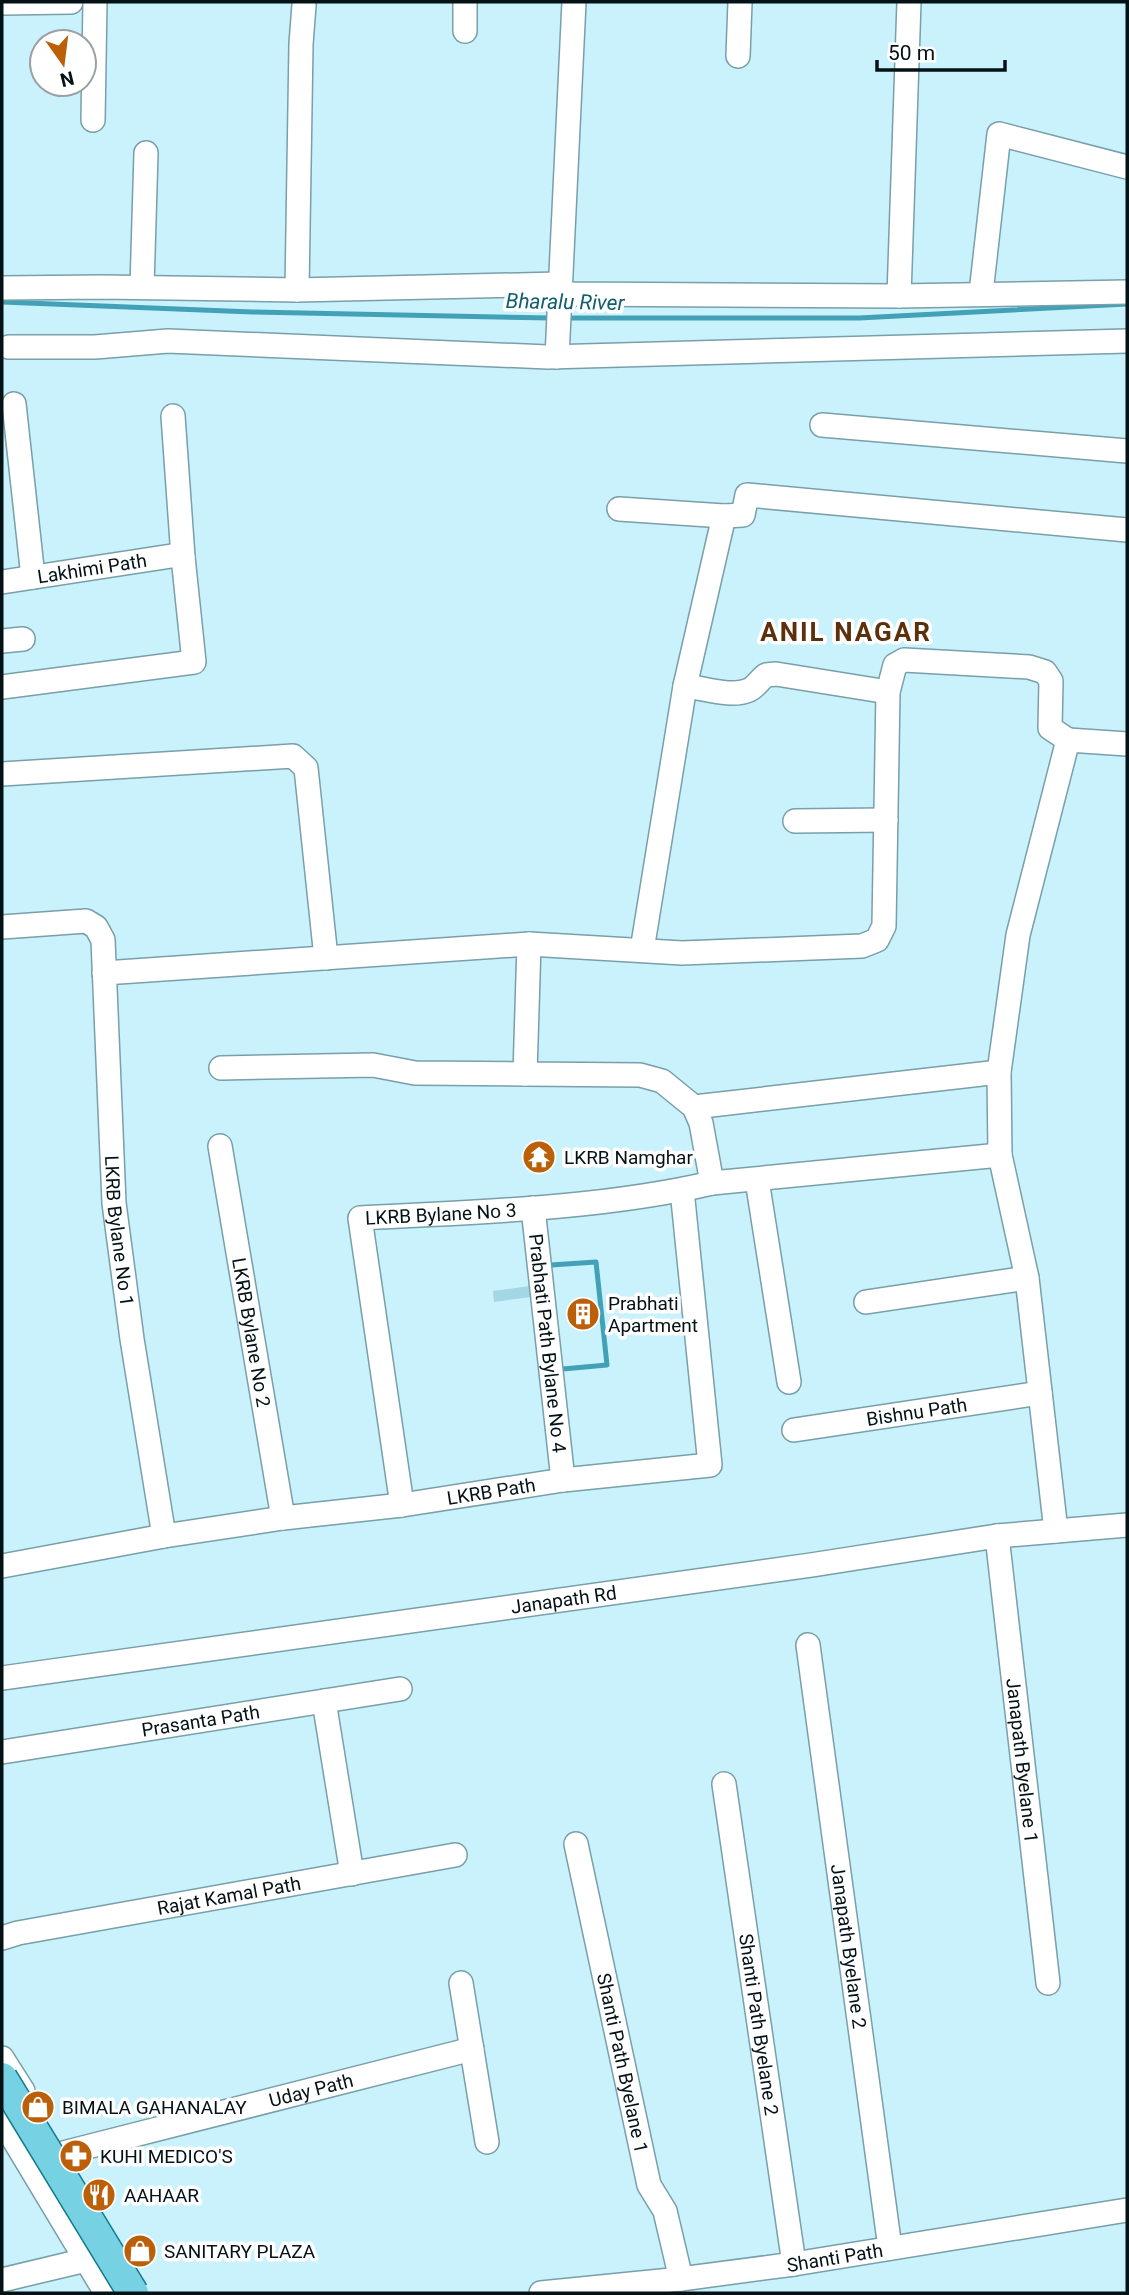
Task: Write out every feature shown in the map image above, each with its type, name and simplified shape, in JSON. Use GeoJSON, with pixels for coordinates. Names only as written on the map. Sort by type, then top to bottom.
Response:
{"type":"FeatureCollection","features":[{"type":"Feature","properties":{"kind":"main road"},"geometry":{"type":"LineString","coordinates":[[2,2078],[133,2293]]}},
{"type":"Feature","properties":{"kind":"main road"},"geometry":{"type":"LineString","coordinates":[[2,2104],[118,2293]]}},
{"type":"Feature","properties":{"kind":"street"},"geometry":{"type":"LineString","coordinates":[[2,3],[71,2]]}},
{"type":"Feature","properties":{"kind":"street"},"geometry":{"type":"LineString","coordinates":[[93,120],[95,2]]}},
{"type":"Feature","properties":{"kind":"street"},"geometry":{"type":"LineString","coordinates":[[465,31],[466,2]]}},
{"type":"Feature","properties":{"kind":"street"},"geometry":{"type":"LineString","coordinates":[[557,357],[574,2]]}},
{"type":"Feature","properties":{"kind":"street"},"geometry":{"type":"LineString","coordinates":[[737,56],[740,2]]}},
{"type":"Feature","properties":{"kind":"street"},"geometry":{"type":"LineString","coordinates":[[899,296],[909,2]]}},
{"type":"Feature","properties":{"kind":"street"},"geometry":{"type":"LineString","coordinates":[[297,290],[300,56],[304,5]]}},
{"type":"Feature","properties":{"kind":"street"},"geometry":{"type":"LineString","coordinates":[[981,293],[999,134],[1127,167]]}},
{"type":"Feature","properties":{"kind":"street"},"geometry":{"type":"LineString","coordinates":[[142,287],[146,153]]}},
{"type":"Feature","properties":{"kind":"street"},"geometry":{"type":"LineString","coordinates":[[2,288],[297,290],[559,284]]}},
{"type":"Feature","properties":{"kind":"street"},"geometry":{"type":"LineString","coordinates":[[559,284],[566,294],[899,296],[1127,292]]}},
{"type":"Feature","properties":{"kind":"street"},"geometry":{"type":"LineString","coordinates":[[9,347],[95,346],[168,341],[557,357],[1127,341]]}},
{"type":"Feature","properties":{"kind":"street"},"geometry":{"type":"LineString","coordinates":[[14,404],[33,577]]}},
{"type":"Feature","properties":{"kind":"street"},"geometry":{"type":"LineString","coordinates":[[2,687],[194,662],[173,416]]}},
{"type":"Feature","properties":{"kind":"street"},"geometry":{"type":"LineString","coordinates":[[822,425],[1127,451]]}},
{"type":"Feature","properties":{"kind":"street"},"geometry":{"type":"LineString","coordinates":[[619,509],[744,515],[747,495],[1127,530]]}},
{"type":"Feature","properties":{"kind":"street"},"geometry":{"type":"LineString","coordinates":[[642,950],[685,686],[724,516]]}},
{"type":"Feature","properties":{"kind":"street","name":"Lakhimi Path"},"geometry":{"type":"LineString","coordinates":[[2,582],[178,555],[183,557]]}},
{"type":"Feature","properties":{"kind":"street"},"geometry":{"type":"LineString","coordinates":[[104,973],[528,944],[682,953],[862,946],[877,940],[884,926],[888,692],[895,665],[904,660],[1029,667],[1045,672],[1051,681],[1050,728],[1068,740],[1127,744]]}},
{"type":"Feature","properties":{"kind":"street"},"geometry":{"type":"LineString","coordinates":[[685,686],[733,693],[746,692],[754,688],[766,674],[776,674],[888,692]]}},
{"type":"Feature","properties":{"kind":"street"},"geometry":{"type":"LineString","coordinates":[[1056,1531],[1027,1278],[1000,1155],[999,1072],[1018,934],[1068,740]]}},
{"type":"Feature","properties":{"kind":"street"},"geometry":{"type":"LineString","coordinates":[[2,774],[293,756],[306,768],[326,958]]}},
{"type":"Feature","properties":{"kind":"street"},"geometry":{"type":"LineString","coordinates":[[795,821],[886,820]]}},
{"type":"Feature","properties":{"kind":"street","name":"LKRB Bylane No 1"},"geometry":{"type":"LineString","coordinates":[[2,927],[86,921],[96,927],[103,940],[114,1203],[132,1339],[164,1536]]}},
{"type":"Feature","properties":{"kind":"street"},"geometry":{"type":"LineString","coordinates":[[525,1074],[528,944]]}},
{"type":"Feature","properties":{"kind":"street"},"geometry":{"type":"LineString","coordinates":[[221,1068],[373,1065],[415,1073],[640,1075],[662,1080],[694,1107],[701,1123],[712,1183]]}},
{"type":"Feature","properties":{"kind":"street"},"geometry":{"type":"LineString","coordinates":[[694,1107],[999,1072]]}},
{"type":"Feature","properties":{"kind":"street","name":"LKRB Bylane No 2"},"geometry":{"type":"LineString","coordinates":[[220,1146],[283,1518]]}},
{"type":"Feature","properties":{"kind":"street","name":"LKRB Bylane No 3"},"geometry":{"type":"LineString","coordinates":[[402,1505],[360,1218],[533,1208],[682,1190],[712,1183],[1000,1155]]}},
{"type":"Feature","properties":{"kind":"street"},"geometry":{"type":"LineString","coordinates":[[757,1180],[789,1382]]}},
{"type":"Feature","properties":{"kind":"street","name":"LKRB Path"},"geometry":{"type":"LineString","coordinates":[[2,1566],[164,1536],[283,1518],[402,1505],[563,1480],[710,1465],[682,1190]]}},
{"type":"Feature","properties":{"kind":"street","name":"Prabhati Path Bylane No 4"},"geometry":{"type":"LineString","coordinates":[[533,1208],[563,1480]]}},
{"type":"Feature","properties":{"kind":"street"},"geometry":{"type":"LineString","coordinates":[[866,1301],[1027,1278]]}},
{"type":"Feature","properties":{"kind":"street","name":"Bishnu Path"},"geometry":{"type":"LineString","coordinates":[[794,1430],[1040,1392]]}},
{"type":"Feature","properties":{"kind":"street","name":"Janapath Rd"},"geometry":{"type":"LineString","coordinates":[[2,1678],[811,1565],[997,1536],[1127,1525]]}},
{"type":"Feature","properties":{"kind":"street","name":"Janapath Byelane 1"},"geometry":{"type":"LineString","coordinates":[[997,1536],[1048,1983]]}},
{"type":"Feature","properties":{"kind":"street","name":"Janapath Byelane 2"},"geometry":{"type":"LineString","coordinates":[[808,1646],[890,2248]]}},
{"type":"Feature","properties":{"kind":"street","name":"Prasanta Path"},"geometry":{"type":"LineString","coordinates":[[2,1752],[400,1689]]}},
{"type":"Feature","properties":{"kind":"street"},"geometry":{"type":"LineString","coordinates":[[324,1701],[352,1874]]}},
{"type":"Feature","properties":{"kind":"street","name":"Shanti Path Byelane 2"},"geometry":{"type":"LineString","coordinates":[[724,1784],[794,2264]]}},
{"type":"Feature","properties":{"kind":"street","name":"Shanti Path Byelane 1"},"geometry":{"type":"LineString","coordinates":[[576,1844],[649,2185],[665,2211],[681,2279]]}},
{"type":"Feature","properties":{"kind":"street","name":"Rajat Kamal Path"},"geometry":{"type":"LineString","coordinates":[[2,1938],[455,1855]]}},
{"type":"Feature","properties":{"kind":"street"},"geometry":{"type":"LineString","coordinates":[[461,1983],[487,2142]]}},
{"type":"Feature","properties":{"kind":"street","name":"Uday Path"},"geometry":{"type":"LineString","coordinates":[[28,2162],[472,2049]]}},
{"type":"Feature","properties":{"kind":"street"},"geometry":{"type":"LineString","coordinates":[[2,2058],[63,2154],[144,2293]]}},
{"type":"Feature","properties":{"kind":"street"},"geometry":{"type":"LineString","coordinates":[[2,2120],[106,2293]]}},
{"type":"Feature","properties":{"kind":"street","name":"Shanti Path"},"geometry":{"type":"LineString","coordinates":[[541,2293],[794,2264],[1127,2210]]}},
{"type":"Feature","properties":{"kind":"street"},"geometry":{"type":"LineString","coordinates":[[2,2280],[86,2260]]}},
{"type":"Feature","properties":{"kind":"shaded area"},"geometry":{"type":"Polygon","coordinates":[[[530,1286],[531,1297],[494,1302],[493,1291],[530,1286]]]}},
{"type":"Feature","properties":{"kind":"waterway","name":"Bharalu River"},"geometry":{"type":"LineString","coordinates":[[2,302],[252,312],[551,318]]}},
{"type":"Feature","properties":{"kind":"waterway","name":"Bharalu River"},"geometry":{"type":"LineString","coordinates":[[565,318],[859,318],[1127,304]]}},
{"type":"Feature","properties":{"kind":"waterway"},"geometry":{"type":"LineString","coordinates":[[551,1265],[596,1262],[607,1365],[563,1369]]}},
{"type":"Feature","properties":{"kind":"place","name":"LKRB Namghar"},"geometry":{"type":"Point","coordinates":[539,1157]}},
{"type":"Feature","properties":{"kind":"place","name":"Prabhati Apartment"},"geometry":{"type":"Point","coordinates":[583,1314]}},
{"type":"Feature","properties":{"kind":"place","name":"BIMALA GAHANALAY"},"geometry":{"type":"Point","coordinates":[38,2107]}},
{"type":"Feature","properties":{"kind":"place","name":"KUHI MEDICO'S"},"geometry":{"type":"Point","coordinates":[76,2156]}},
{"type":"Feature","properties":{"kind":"place","name":"AAHAAR"},"geometry":{"type":"Point","coordinates":[99,2195]}},
{"type":"Feature","properties":{"kind":"place","name":"SANITARY PLAZA"},"geometry":{"type":"Point","coordinates":[140,2251]}},
{"type":"Feature","properties":{"kind":"district","name":"ANIL NAGAR"},"geometry":{"type":"Point","coordinates":[846,632]}}]}
